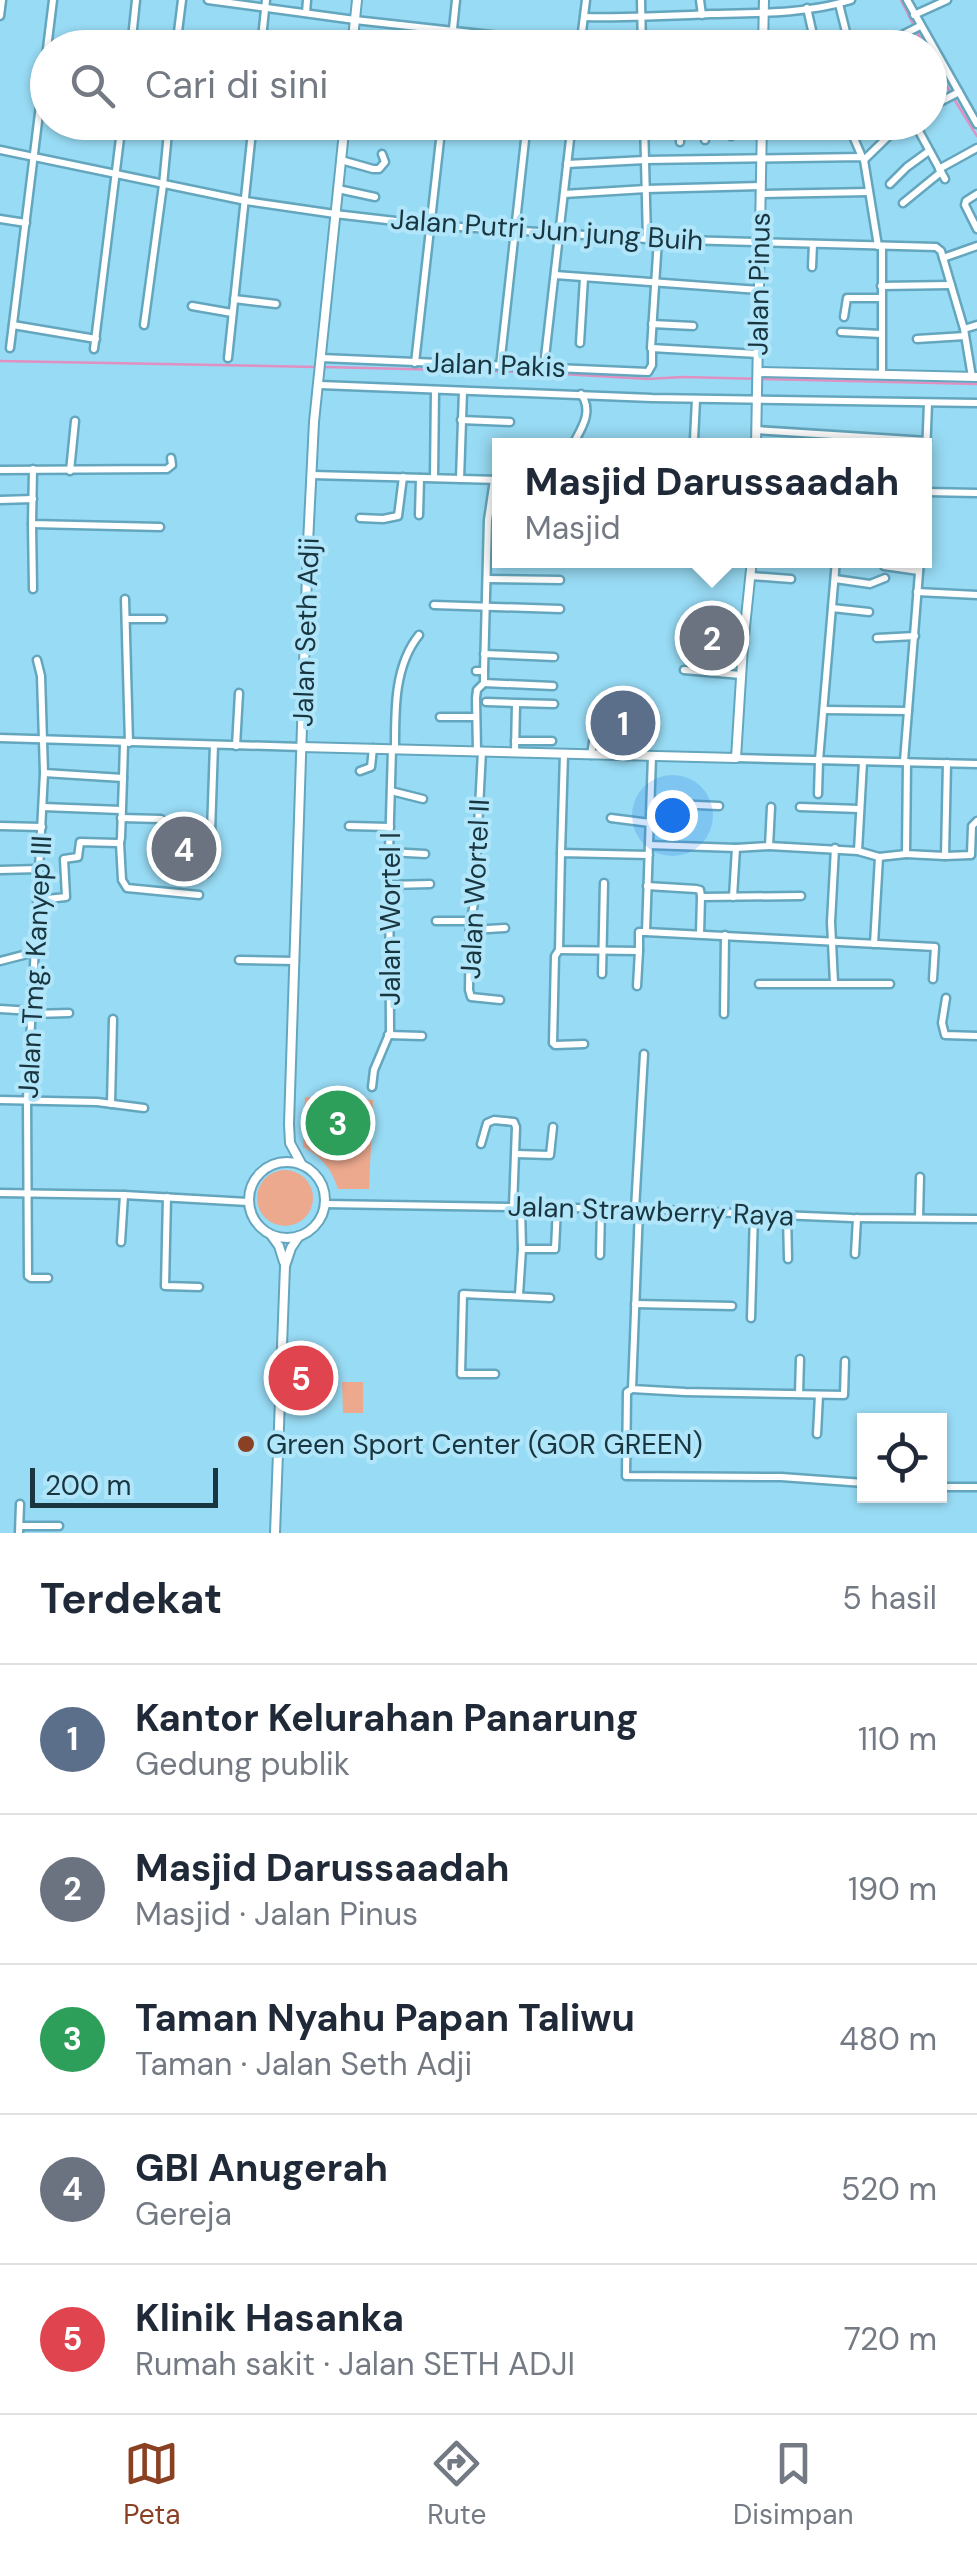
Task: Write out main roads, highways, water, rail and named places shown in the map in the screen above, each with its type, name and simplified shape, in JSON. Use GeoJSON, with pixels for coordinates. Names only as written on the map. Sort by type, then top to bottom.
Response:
{"type":"FeatureCollection","features":[{"type":"Feature","properties":{"kind":"waterway"},"geometry":{"type":"LineString","coordinates":[[759,0],[759,30]]}},
{"type":"Feature","properties":{"kind":"waterway"},"geometry":{"type":"LineString","coordinates":[[901,0],[916,30]]}},
{"type":"Feature","properties":{"kind":"waterway"},"geometry":{"type":"LineString","coordinates":[[947,86],[950,92]]}},
{"type":"Feature","properties":{"kind":"waterway"},"geometry":{"type":"LineString","coordinates":[[954,99],[977,136]]}},
{"type":"Feature","properties":{"kind":"waterway"},"geometry":{"type":"LineString","coordinates":[[758,140],[758,155]]}},
{"type":"Feature","properties":{"kind":"waterway"},"geometry":{"type":"LineString","coordinates":[[0,361],[316,367]]}},
{"type":"Feature","properties":{"kind":"waterway"},"geometry":{"type":"LineString","coordinates":[[324,367],[648,379],[977,384]]}},
{"type":"Feature","properties":{"kind":"place","name":"Masjid Darussaadah"},"geometry":{"type":"Point","coordinates":[712,638]}},
{"type":"Feature","properties":{"kind":"place","name":"Kantor Kelurahan Panarung"},"geometry":{"type":"Point","coordinates":[623,723]}},
{"type":"Feature","properties":{"kind":"place","name":"GBI Anugerah"},"geometry":{"type":"Point","coordinates":[184,849]}},
{"type":"Feature","properties":{"kind":"place","name":"Taman Nyahu Papan Taliwu"},"geometry":{"type":"Point","coordinates":[338,1123]}},
{"type":"Feature","properties":{"kind":"place","name":"Klinik Hasanka"},"geometry":{"type":"Point","coordinates":[301,1378]}},
{"type":"Feature","properties":{"kind":"place","name":"Green Sport Center (GOR GREEN)"},"geometry":{"type":"Point","coordinates":[246,1444]}}]}
